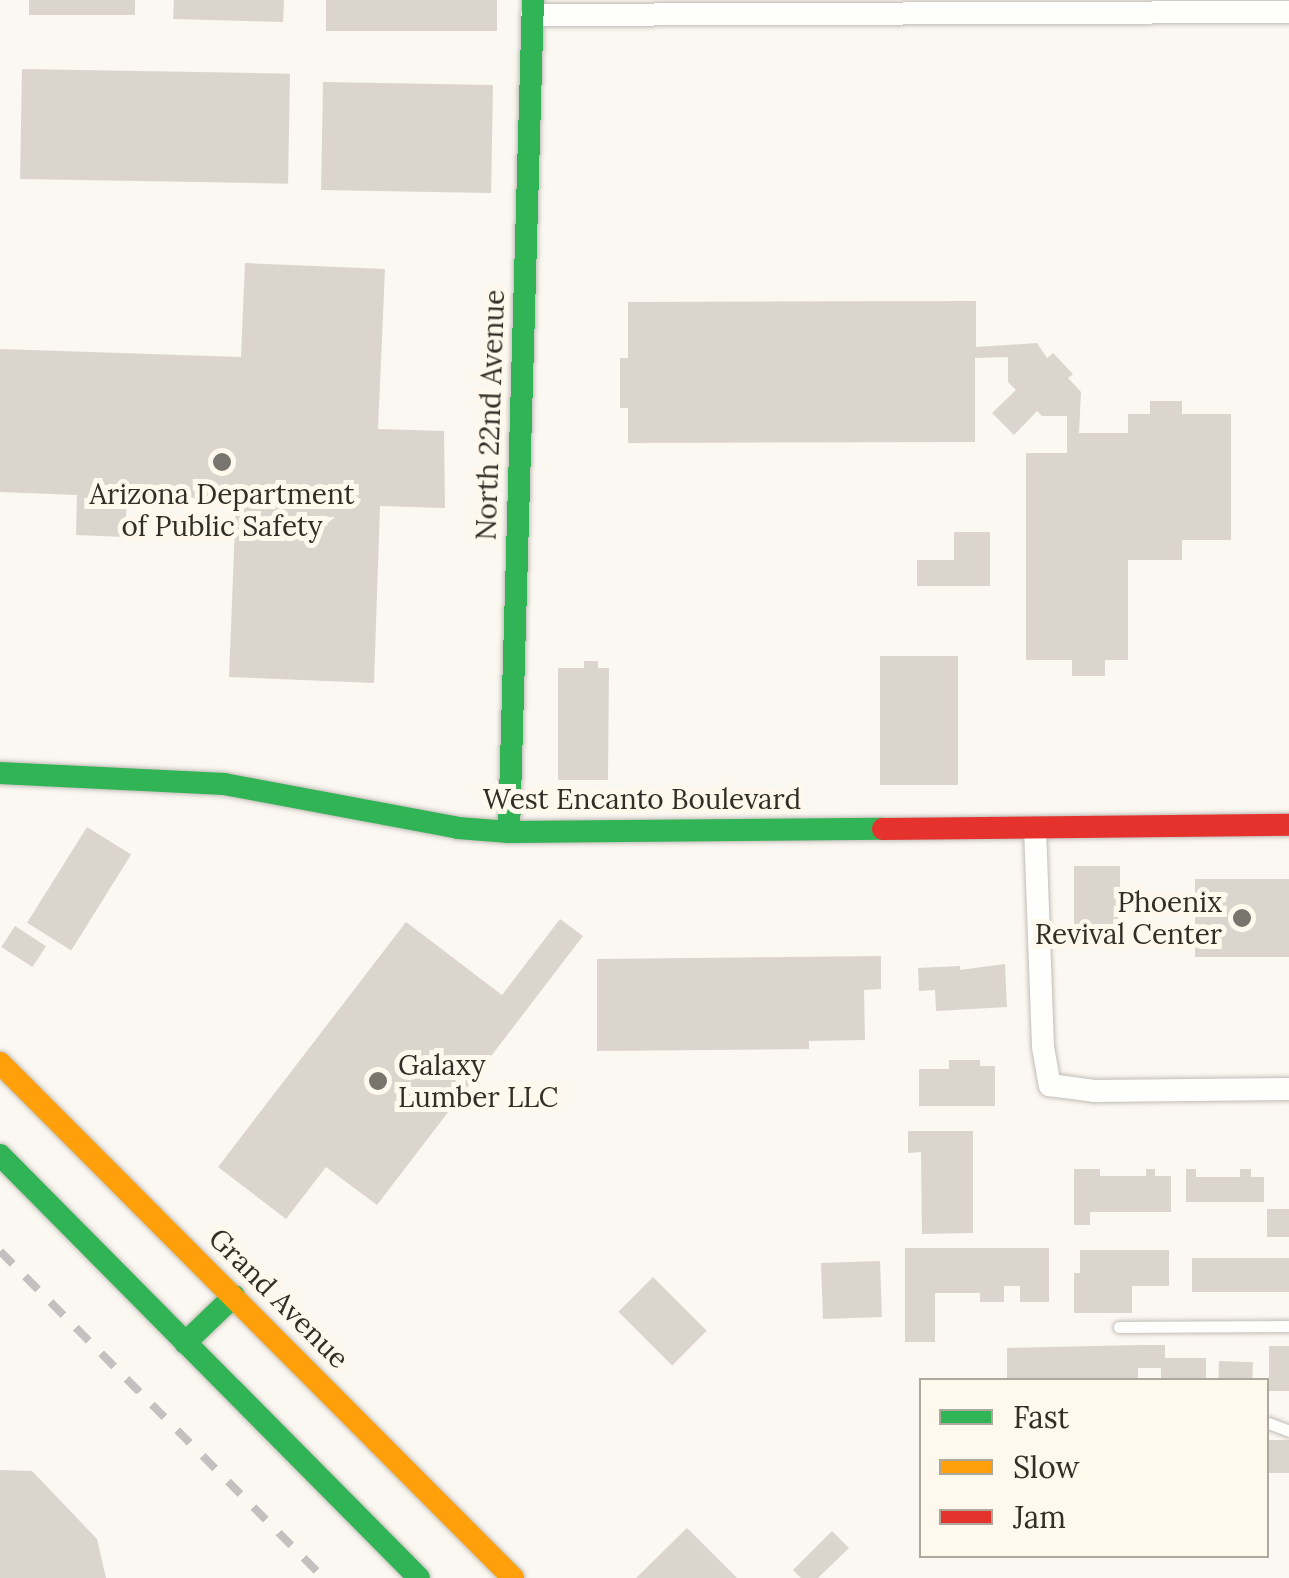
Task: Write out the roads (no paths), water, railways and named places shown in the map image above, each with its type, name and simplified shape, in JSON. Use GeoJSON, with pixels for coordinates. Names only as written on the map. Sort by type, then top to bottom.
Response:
{"type":"FeatureCollection","features":[{"type":"Feature","properties":{"kind":"street"},"geometry":{"type":"LineString","coordinates":[[533,8],[1289,12]]}},
{"type":"Feature","properties":{"kind":"street","name":"North 22nd Avenue"},"geometry":{"type":"LineString","coordinates":[[508,832],[533,8]]}},
{"type":"Feature","properties":{"kind":"street","name":"West Encanto Boulevard"},"geometry":{"type":"LineString","coordinates":[[0,773],[224,784],[458,828],[508,832],[1289,824]]}},
{"type":"Feature","properties":{"kind":"street"},"geometry":{"type":"LineString","coordinates":[[1036,828],[1043,1047],[1050,1086],[1094,1092],[1289,1089]]}},
{"type":"Feature","properties":{"kind":"street","name":"Grand Avenue"},"geometry":{"type":"LineString","coordinates":[[0,1063],[513,1578]]}},
{"type":"Feature","properties":{"kind":"street"},"geometry":{"type":"LineString","coordinates":[[0,1155],[419,1578]]}},
{"type":"Feature","properties":{"kind":"street"},"geometry":{"type":"LineString","coordinates":[[184,1343],[234,1296]]}},
{"type":"Feature","properties":{"kind":"lane"},"geometry":{"type":"LineString","coordinates":[[1119,1328],[1289,1326]]}},
{"type":"Feature","properties":{"kind":"railway"},"geometry":{"type":"LineString","coordinates":[[0,1251],[324,1578]]}},
{"type":"Feature","properties":{"kind":"place","name":"Arizona Department of Public Safety"},"geometry":{"type":"Point","coordinates":[222,462]}},
{"type":"Feature","properties":{"kind":"place","name":"Phoenix Revival Center"},"geometry":{"type":"Point","coordinates":[1242,918]}},
{"type":"Feature","properties":{"kind":"place","name":"Galaxy Lumber LLC"},"geometry":{"type":"Point","coordinates":[378,1081]}}]}
